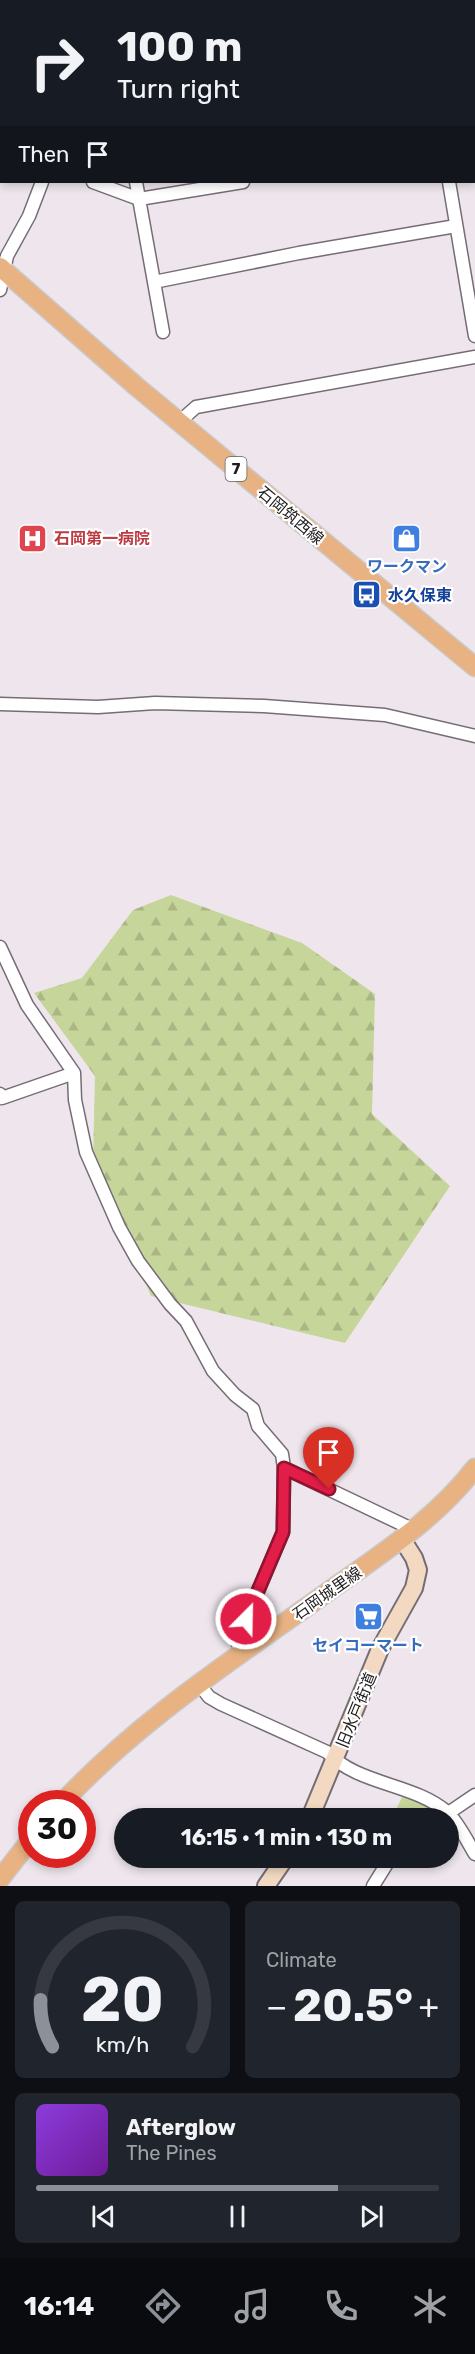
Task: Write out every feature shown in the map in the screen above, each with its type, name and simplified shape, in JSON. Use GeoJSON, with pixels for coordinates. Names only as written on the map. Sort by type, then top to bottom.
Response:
{"type":"FeatureCollection","features":[{"type":"Feature","properties":{"kind":"main road","name":"石岡筑西線"},"geometry":{"type":"LineString","coordinates":[[3,270],[179,422],[475,667]]}},
{"type":"Feature","properties":{"kind":"main road","name":"石岡城里線"},"geometry":{"type":"LineString","coordinates":[[75,1790],[110,1755],[199,1684],[408,1535],[455,1492],[475,1468]]}},
{"type":"Feature","properties":{"kind":"main road"},"geometry":{"type":"LineString","coordinates":[[0,1880],[18,1856]]}},
{"type":"Feature","properties":{"kind":"street"},"geometry":{"type":"LineString","coordinates":[[0,290],[8,256],[29,216],[42,183]]}},
{"type":"Feature","properties":{"kind":"street"},"geometry":{"type":"LineString","coordinates":[[96,183],[139,200],[237,183]]}},
{"type":"Feature","properties":{"kind":"street"},"geometry":{"type":"LineString","coordinates":[[136,183],[163,332]]}},
{"type":"Feature","properties":{"kind":"street"},"geometry":{"type":"LineString","coordinates":[[449,183],[475,336]]}},
{"type":"Feature","properties":{"kind":"street"},"geometry":{"type":"LineString","coordinates":[[154,282],[298,253],[456,226]]}},
{"type":"Feature","properties":{"kind":"street"},"geometry":{"type":"LineString","coordinates":[[179,422],[196,407],[475,357]]}},
{"type":"Feature","properties":{"kind":"street"},"geometry":{"type":"LineString","coordinates":[[0,704],[98,707],[155,702],[264,706],[385,716],[475,736]]}},
{"type":"Feature","properties":{"kind":"street"},"geometry":{"type":"LineString","coordinates":[[0,947],[27,1005],[74,1073],[75,1100],[86,1152],[118,1227],[138,1261],[170,1304],[186,1321],[213,1371],[235,1395],[253,1409],[258,1426],[282,1454],[284,1468],[283,1532],[237,1641],[241,1653]]}},
{"type":"Feature","properties":{"kind":"street"},"geometry":{"type":"LineString","coordinates":[[0,1094],[2,1098],[74,1073]]}},
{"type":"Feature","properties":{"kind":"street"},"geometry":{"type":"LineString","coordinates":[[284,1468],[408,1535]]}},
{"type":"Feature","properties":{"kind":"street","name":"旧水戸街道"},"geometry":{"type":"LineString","coordinates":[[314,1808],[380,1649],[414,1588],[418,1570],[408,1535]]}},
{"type":"Feature","properties":{"kind":"street"},"geometry":{"type":"LineString","coordinates":[[199,1684],[209,1697],[221,1704],[327,1752],[335,1760],[365,1775],[432,1801],[438,1808]]}},
{"type":"Feature","properties":{"kind":"street"},"geometry":{"type":"LineString","coordinates":[[456,1808],[475,1795]]}},
{"type":"Feature","properties":{"kind":"street"},"geometry":{"type":"LineString","coordinates":[[459,1834],[475,1854]]}},
{"type":"Feature","properties":{"kind":"street"},"geometry":{"type":"LineString","coordinates":[[266,1886],[278,1868]]}},
{"type":"Feature","properties":{"kind":"street"},"geometry":{"type":"LineString","coordinates":[[374,1886],[385,1868]]}},
{"type":"Feature","properties":{"kind":"green space"},"geometry":{"type":"Polygon","coordinates":[[[171,895],[302,943],[375,994],[372,1114],[450,1186],[345,1343],[151,1296],[93,1161],[95,1076],[34,993],[82,978],[133,910],[171,895]]]}},
{"type":"Feature","properties":{"kind":"green space"},"geometry":{"type":"Polygon","coordinates":[[[404,1793],[425,1803],[430,1808],[397,1808],[404,1793]]]}},
{"type":"Feature","properties":{"kind":"place","name":"石岡第一病院"},"geometry":{"type":"Point","coordinates":[33,538]}},
{"type":"Feature","properties":{"kind":"place","name":"ワークマン"},"geometry":{"type":"Point","coordinates":[407,538]}},
{"type":"Feature","properties":{"kind":"place","name":"水久保東"},"geometry":{"type":"Point","coordinates":[367,595]}},
{"type":"Feature","properties":{"kind":"place","name":"セイコーマート"},"geometry":{"type":"Point","coordinates":[368,1617]}},
{"type":"Feature","properties":{"kind":"route"},"geometry":{"type":"LineString","coordinates":[[246,1619],[283,1532],[284,1468],[329,1489]]}}]}
